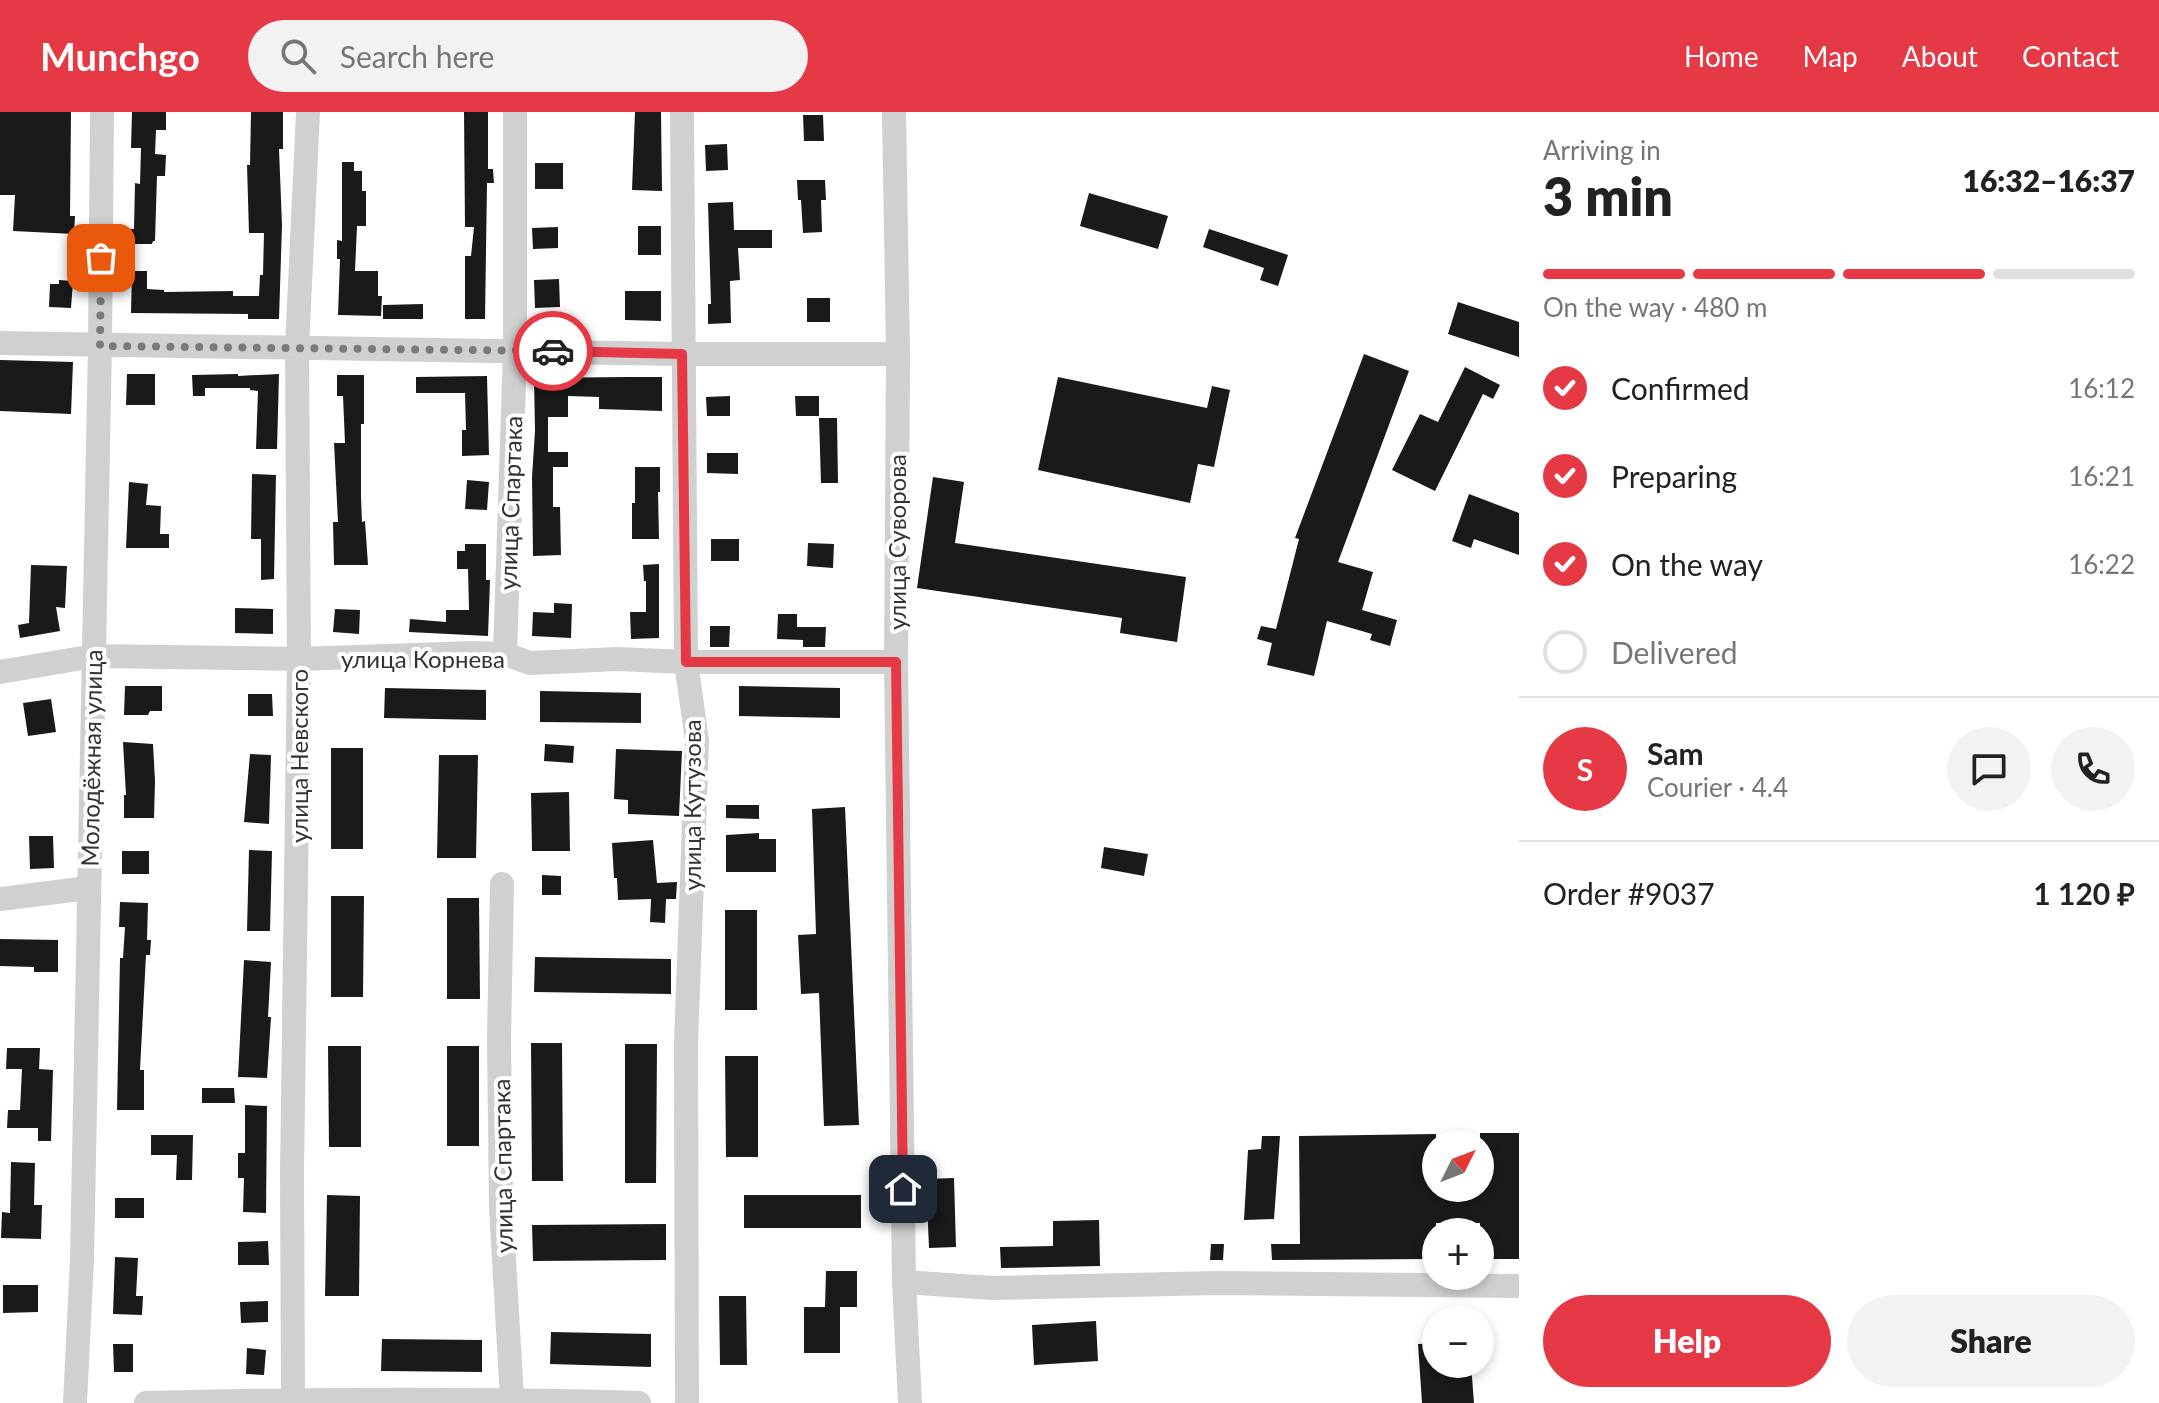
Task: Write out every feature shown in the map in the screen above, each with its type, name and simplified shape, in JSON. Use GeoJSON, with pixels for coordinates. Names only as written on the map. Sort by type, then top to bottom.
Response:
{"type":"FeatureCollection","features":[{"type":"Feature","properties":{"kind":"street","name":"Молодёжная улица"},"geometry":{"type":"LineString","coordinates":[[75,1403],[83,1243],[102,112]]}},
{"type":"Feature","properties":{"kind":"street","name":"улица Невского"},"geometry":{"type":"LineString","coordinates":[[293,1399],[299,659],[297,348],[308,112]]}},
{"type":"Feature","properties":{"kind":"street","name":"улица Спартака"},"geometry":{"type":"LineString","coordinates":[[505,654],[515,351],[515,112]]}},
{"type":"Feature","properties":{"kind":"street","name":"улица Кутузова"},"geometry":{"type":"LineString","coordinates":[[682,112],[686,662],[697,741],[686,1043],[687,1403]]}},
{"type":"Feature","properties":{"kind":"street","name":"улица Суворова"},"geometry":{"type":"LineString","coordinates":[[894,112],[898,354],[896,662],[904,1282],[910,1403]]}},
{"type":"Feature","properties":{"kind":"street"},"geometry":{"type":"LineString","coordinates":[[0,343],[682,354],[898,354]]}},
{"type":"Feature","properties":{"kind":"street","name":"улица Корнева"},"geometry":{"type":"LineString","coordinates":[[0,672],[94,656],[299,659],[472,653],[505,654],[530,663],[618,659],[896,662]]}},
{"type":"Feature","properties":{"kind":"street","name":"улица Спартака"},"geometry":{"type":"LineString","coordinates":[[502,884],[499,1038],[501,1207],[512,1399]]}},
{"type":"Feature","properties":{"kind":"street"},"geometry":{"type":"LineString","coordinates":[[0,899],[88,888]]}},
{"type":"Feature","properties":{"kind":"street"},"geometry":{"type":"LineString","coordinates":[[904,1282],[992,1288],[1216,1283],[1519,1286]]}},
{"type":"Feature","properties":{"kind":"street"},"geometry":{"type":"LineString","coordinates":[[146,1403],[293,1399],[512,1399],[639,1403]]}},
{"type":"Feature","properties":{"kind":"building"},"geometry":{"type":"Polygon","coordinates":[[[0,112],[71,112],[70,216],[75,216],[74,234],[13,231],[15,195],[0,195],[0,112]]]}},
{"type":"Feature","properties":{"kind":"building"},"geometry":{"type":"Polygon","coordinates":[[[132,112],[166,112],[166,130],[156,130],[155,154],[166,155],[165,176],[157,176],[155,241],[152,244],[130,244],[130,229],[134,229],[135,183],[140,184],[141,148],[131,148],[132,112]]]}},
{"type":"Feature","properties":{"kind":"building"},"geometry":{"type":"Polygon","coordinates":[[[251,112],[283,112],[283,149],[279,149],[282,225],[279,319],[248,319],[248,314],[131,313],[132,271],[147,271],[147,289],[164,292],[233,291],[233,296],[259,296],[264,233],[249,233],[247,165],[250,165],[251,112]]]}},
{"type":"Feature","properties":{"kind":"building"},"geometry":{"type":"Polygon","coordinates":[[[464,112],[488,112],[488,169],[493,169],[494,183],[487,183],[485,319],[465,319],[465,256],[471,256],[474,227],[465,227],[464,112]]]}},
{"type":"Feature","properties":{"kind":"building"},"geometry":{"type":"Polygon","coordinates":[[[635,112],[661,112],[662,191],[632,190],[635,112]]]}},
{"type":"Feature","properties":{"kind":"building"},"geometry":{"type":"Polygon","coordinates":[[[803,115],[823,115],[824,141],[804,141],[803,115]]]}},
{"type":"Feature","properties":{"kind":"building"},"geometry":{"type":"Polygon","coordinates":[[[727,144],[728,170],[706,171],[705,145],[727,144]]]}},
{"type":"Feature","properties":{"kind":"building"},"geometry":{"type":"Polygon","coordinates":[[[342,162],[354,162],[354,171],[362,171],[362,191],[366,191],[366,226],[357,226],[355,271],[378,271],[381,316],[338,315],[340,259],[337,259],[337,240],[342,241],[342,162]]]}},
{"type":"Feature","properties":{"kind":"building"},"geometry":{"type":"Polygon","coordinates":[[[535,163],[563,163],[563,189],[535,189],[535,163]]]}},
{"type":"Feature","properties":{"kind":"building"},"geometry":{"type":"Polygon","coordinates":[[[797,180],[825,180],[826,200],[821,200],[822,232],[803,233],[797,180]]]}},
{"type":"Feature","properties":{"kind":"building"},"geometry":{"type":"Polygon","coordinates":[[[1089,193],[1168,216],[1158,249],[1080,226],[1089,193]]]}},
{"type":"Feature","properties":{"kind":"building"},"geometry":{"type":"Polygon","coordinates":[[[733,202],[734,230],[772,230],[772,248],[738,248],[740,280],[730,281],[731,323],[708,324],[708,304],[711,304],[708,203],[733,202]]]}},
{"type":"Feature","properties":{"kind":"building"},"geometry":{"type":"Polygon","coordinates":[[[638,226],[661,226],[661,255],[638,255],[638,226]]]}},
{"type":"Feature","properties":{"kind":"building"},"geometry":{"type":"Polygon","coordinates":[[[558,227],[558,248],[533,249],[532,228],[558,227]]]}},
{"type":"Feature","properties":{"kind":"building"},"geometry":{"type":"Polygon","coordinates":[[[1209,229],[1288,255],[1278,286],[1260,280],[1264,268],[1203,247],[1209,229]]]}},
{"type":"Feature","properties":{"kind":"building"},"geometry":{"type":"Polygon","coordinates":[[[559,279],[560,307],[535,308],[534,280],[559,279]]]}},
{"type":"Feature","properties":{"kind":"building"},"geometry":{"type":"Polygon","coordinates":[[[59,280],[73,281],[71,308],[49,307],[50,284],[59,284],[59,280]]]}},
{"type":"Feature","properties":{"kind":"building"},"geometry":{"type":"Polygon","coordinates":[[[625,291],[661,291],[661,321],[625,320],[625,291]]]}},
{"type":"Feature","properties":{"kind":"building"},"geometry":{"type":"Polygon","coordinates":[[[807,298],[830,298],[830,322],[807,322],[807,298]]]}},
{"type":"Feature","properties":{"kind":"building"},"geometry":{"type":"Polygon","coordinates":[[[1458,302],[1519,322],[1519,357],[1448,334],[1458,302]]]}},
{"type":"Feature","properties":{"kind":"building"},"geometry":{"type":"Polygon","coordinates":[[[423,304],[423,319],[383,319],[383,305],[423,304]]]}},
{"type":"Feature","properties":{"kind":"building"},"geometry":{"type":"Polygon","coordinates":[[[1364,354],[1409,371],[1338,562],[1373,572],[1362,610],[1397,620],[1390,646],[1370,640],[1372,634],[1327,621],[1314,676],[1267,665],[1272,643],[1257,639],[1261,626],[1276,629],[1299,539],[1295,538],[1364,354]]]}},
{"type":"Feature","properties":{"kind":"building"},"geometry":{"type":"Polygon","coordinates":[[[0,360],[73,362],[71,414],[0,411],[0,360]]]}},
{"type":"Feature","properties":{"kind":"building"},"geometry":{"type":"Polygon","coordinates":[[[1465,367],[1500,385],[1493,399],[1483,394],[1435,491],[1392,470],[1420,414],[1438,422],[1465,367]]]}},
{"type":"Feature","properties":{"kind":"building"},"geometry":{"type":"Polygon","coordinates":[[[127,374],[155,374],[155,405],[126,405],[127,374]]]}},
{"type":"Feature","properties":{"kind":"building"},"geometry":{"type":"Polygon","coordinates":[[[279,374],[277,449],[256,449],[258,391],[250,388],[205,388],[205,396],[193,396],[192,375],[279,374]]]}},
{"type":"Feature","properties":{"kind":"building"},"geometry":{"type":"Polygon","coordinates":[[[337,375],[364,375],[361,497],[368,565],[334,565],[333,522],[338,522],[334,443],[345,443],[343,396],[337,396],[337,375]]]}},
{"type":"Feature","properties":{"kind":"building"},"geometry":{"type":"Polygon","coordinates":[[[487,376],[489,455],[462,456],[462,430],[466,430],[465,393],[416,393],[416,377],[487,376]]]}},
{"type":"Feature","properties":{"kind":"building"},"geometry":{"type":"Polygon","coordinates":[[[662,377],[662,411],[599,409],[599,397],[568,396],[568,417],[548,417],[548,452],[568,452],[568,467],[553,467],[553,507],[560,507],[561,555],[533,556],[534,378],[662,377]]]}},
{"type":"Feature","properties":{"kind":"building"},"geometry":{"type":"Polygon","coordinates":[[[1058,377],[1207,408],[1212,386],[1230,390],[1214,467],[1198,464],[1190,503],[1038,470],[1058,377]]]}},
{"type":"Feature","properties":{"kind":"building"},"geometry":{"type":"Polygon","coordinates":[[[730,396],[730,416],[707,416],[706,397],[730,396]]]}},
{"type":"Feature","properties":{"kind":"building"},"geometry":{"type":"Polygon","coordinates":[[[795,396],[819,396],[819,416],[796,416],[795,396]]]}},
{"type":"Feature","properties":{"kind":"building"},"geometry":{"type":"Polygon","coordinates":[[[819,418],[837,418],[838,483],[821,483],[819,418]]]}},
{"type":"Feature","properties":{"kind":"building"},"geometry":{"type":"Polygon","coordinates":[[[707,453],[738,453],[738,474],[707,473],[707,453]]]}},
{"type":"Feature","properties":{"kind":"building"},"geometry":{"type":"Polygon","coordinates":[[[635,467],[660,467],[659,539],[632,539],[635,467]]]}},
{"type":"Feature","properties":{"kind":"building"},"geometry":{"type":"Polygon","coordinates":[[[252,474],[276,475],[274,579],[261,580],[261,539],[251,539],[252,474]]]}},
{"type":"Feature","properties":{"kind":"building"},"geometry":{"type":"Polygon","coordinates":[[[933,477],[964,482],[955,543],[1186,577],[1177,642],[1120,633],[1122,618],[917,588],[933,477]]]}},
{"type":"Feature","properties":{"kind":"building"},"geometry":{"type":"Polygon","coordinates":[[[467,480],[489,482],[487,510],[465,509],[467,480]]]}},
{"type":"Feature","properties":{"kind":"building"},"geometry":{"type":"Polygon","coordinates":[[[129,482],[148,484],[146,505],[161,506],[160,534],[169,534],[169,548],[126,548],[129,482]]]}},
{"type":"Feature","properties":{"kind":"building"},"geometry":{"type":"Polygon","coordinates":[[[1469,494],[1519,513],[1519,555],[1474,539],[1471,548],[1452,541],[1469,494]]]}},
{"type":"Feature","properties":{"kind":"building"},"geometry":{"type":"Polygon","coordinates":[[[711,539],[739,539],[739,561],[711,561],[711,539]]]}},
{"type":"Feature","properties":{"kind":"building"},"geometry":{"type":"Polygon","coordinates":[[[808,543],[834,544],[833,568],[807,566],[808,543]]]}},
{"type":"Feature","properties":{"kind":"building"},"geometry":{"type":"Polygon","coordinates":[[[465,544],[486,544],[486,580],[490,580],[488,636],[409,632],[410,619],[446,622],[446,610],[469,610],[468,569],[457,569],[457,551],[465,551],[465,544]]]}},
{"type":"Feature","properties":{"kind":"building"},"geometry":{"type":"Polygon","coordinates":[[[659,564],[659,638],[631,639],[630,612],[646,612],[643,565],[659,564]]]}},
{"type":"Feature","properties":{"kind":"building"},"geometry":{"type":"Polygon","coordinates":[[[31,565],[67,566],[65,608],[56,607],[60,631],[20,638],[18,625],[29,623],[31,565]]]}},
{"type":"Feature","properties":{"kind":"building"},"geometry":{"type":"Polygon","coordinates":[[[554,603],[572,604],[571,638],[532,636],[533,612],[554,613],[554,603]]]}},
{"type":"Feature","properties":{"kind":"building"},"geometry":{"type":"Polygon","coordinates":[[[235,608],[273,609],[273,634],[235,633],[235,608]]]}},
{"type":"Feature","properties":{"kind":"building"},"geometry":{"type":"Polygon","coordinates":[[[335,609],[360,610],[359,634],[333,632],[335,609]]]}},
{"type":"Feature","properties":{"kind":"building"},"geometry":{"type":"Polygon","coordinates":[[[778,614],[797,614],[797,627],[826,627],[825,647],[803,647],[803,640],[777,639],[778,614]]]}},
{"type":"Feature","properties":{"kind":"building"},"geometry":{"type":"Polygon","coordinates":[[[710,626],[730,626],[729,647],[710,647],[710,626]]]}},
{"type":"Feature","properties":{"kind":"building"},"geometry":{"type":"Polygon","coordinates":[[[125,686],[162,686],[162,711],[150,711],[148,715],[124,715],[125,686]]]}},
{"type":"Feature","properties":{"kind":"building"},"geometry":{"type":"Polygon","coordinates":[[[739,686],[840,688],[840,718],[739,716],[739,686]]]}},
{"type":"Feature","properties":{"kind":"building"},"geometry":{"type":"Polygon","coordinates":[[[385,688],[486,690],[486,720],[384,718],[385,688]]]}},
{"type":"Feature","properties":{"kind":"building"},"geometry":{"type":"Polygon","coordinates":[[[540,691],[641,693],[641,723],[540,722],[540,691]]]}},
{"type":"Feature","properties":{"kind":"building"},"geometry":{"type":"Polygon","coordinates":[[[248,694],[272,694],[273,716],[248,716],[248,694]]]}},
{"type":"Feature","properties":{"kind":"building"},"geometry":{"type":"Polygon","coordinates":[[[51,699],[56,732],[28,736],[23,703],[51,699]]]}},
{"type":"Feature","properties":{"kind":"building"},"geometry":{"type":"Polygon","coordinates":[[[123,742],[153,744],[154,818],[124,818],[123,742]]]}},
{"type":"Feature","properties":{"kind":"building"},"geometry":{"type":"Polygon","coordinates":[[[545,744],[574,746],[573,763],[544,761],[545,744]]]}},
{"type":"Feature","properties":{"kind":"building"},"geometry":{"type":"Polygon","coordinates":[[[331,748],[363,748],[363,849],[331,849],[331,748]]]}},
{"type":"Feature","properties":{"kind":"building"},"geometry":{"type":"Polygon","coordinates":[[[616,749],[682,751],[679,816],[628,814],[628,800],[614,799],[616,749]]]}},
{"type":"Feature","properties":{"kind":"building"},"geometry":{"type":"Polygon","coordinates":[[[250,754],[271,755],[269,824],[244,822],[250,754]]]}},
{"type":"Feature","properties":{"kind":"building"},"geometry":{"type":"Polygon","coordinates":[[[439,755],[478,755],[476,858],[437,858],[439,755]]]}},
{"type":"Feature","properties":{"kind":"building"},"geometry":{"type":"Polygon","coordinates":[[[569,792],[570,851],[532,851],[531,793],[569,792]]]}},
{"type":"Feature","properties":{"kind":"building"},"geometry":{"type":"Polygon","coordinates":[[[726,805],[759,805],[759,819],[726,818],[726,805]]]}},
{"type":"Feature","properties":{"kind":"building"},"geometry":{"type":"Polygon","coordinates":[[[845,807],[859,1125],[824,1126],[819,993],[801,994],[798,935],[816,934],[812,809],[845,807]]]}},
{"type":"Feature","properties":{"kind":"building"},"geometry":{"type":"Polygon","coordinates":[[[759,833],[759,839],[776,839],[776,872],[726,872],[726,835],[759,833]]]}},
{"type":"Feature","properties":{"kind":"building"},"geometry":{"type":"Polygon","coordinates":[[[29,836],[53,836],[54,868],[30,869],[29,836]]]}},
{"type":"Feature","properties":{"kind":"building"},"geometry":{"type":"Polygon","coordinates":[[[653,840],[657,883],[677,882],[676,899],[666,899],[665,923],[650,922],[651,899],[618,900],[617,878],[614,878],[612,843],[653,840]]]}},
{"type":"Feature","properties":{"kind":"building"},"geometry":{"type":"Polygon","coordinates":[[[1104,847],[1148,854],[1144,876],[1101,868],[1104,847]]]}},
{"type":"Feature","properties":{"kind":"building"},"geometry":{"type":"Polygon","coordinates":[[[249,850],[272,851],[270,931],[247,931],[249,850]]]}},
{"type":"Feature","properties":{"kind":"building"},"geometry":{"type":"Polygon","coordinates":[[[122,851],[149,851],[149,874],[122,874],[122,851]]]}},
{"type":"Feature","properties":{"kind":"building"},"geometry":{"type":"Polygon","coordinates":[[[542,875],[561,876],[561,895],[542,895],[542,875]]]}},
{"type":"Feature","properties":{"kind":"building"},"geometry":{"type":"Polygon","coordinates":[[[331,896],[364,896],[363,997],[331,997],[331,896]]]}},
{"type":"Feature","properties":{"kind":"building"},"geometry":{"type":"Polygon","coordinates":[[[447,898],[479,898],[480,999],[447,999],[447,898]]]}},
{"type":"Feature","properties":{"kind":"building"},"geometry":{"type":"Polygon","coordinates":[[[120,902],[148,903],[147,940],[151,940],[150,955],[146,955],[140,1070],[144,1070],[144,1110],[117,1110],[120,958],[123,958],[125,927],[119,927],[120,902]]]}},
{"type":"Feature","properties":{"kind":"building"},"geometry":{"type":"Polygon","coordinates":[[[725,910],[757,910],[757,1010],[725,1010],[725,910]]]}},
{"type":"Feature","properties":{"kind":"building"},"geometry":{"type":"Polygon","coordinates":[[[0,939],[58,940],[58,972],[34,972],[34,967],[0,966],[0,939]]]}},
{"type":"Feature","properties":{"kind":"building"},"geometry":{"type":"Polygon","coordinates":[[[535,957],[671,959],[671,994],[534,992],[535,957]]]}},
{"type":"Feature","properties":{"kind":"building"},"geometry":{"type":"Polygon","coordinates":[[[244,960],[271,962],[267,1078],[238,1077],[244,960]]]}},
{"type":"Feature","properties":{"kind":"building"},"geometry":{"type":"Polygon","coordinates":[[[531,1043],[562,1043],[563,1181],[532,1181],[531,1043]]]}},
{"type":"Feature","properties":{"kind":"building"},"geometry":{"type":"Polygon","coordinates":[[[625,1044],[657,1044],[656,1183],[625,1183],[625,1044]]]}},
{"type":"Feature","properties":{"kind":"building"},"geometry":{"type":"Polygon","coordinates":[[[328,1046],[361,1046],[361,1147],[329,1147],[328,1046]]]}},
{"type":"Feature","properties":{"kind":"building"},"geometry":{"type":"Polygon","coordinates":[[[447,1046],[479,1046],[479,1146],[447,1146],[447,1046]]]}},
{"type":"Feature","properties":{"kind":"building"},"geometry":{"type":"Polygon","coordinates":[[[7,1048],[40,1048],[39,1069],[53,1070],[51,1141],[38,1141],[38,1128],[7,1128],[8,1110],[20,1110],[22,1069],[6,1069],[7,1048]]]}},
{"type":"Feature","properties":{"kind":"building"},"geometry":{"type":"Polygon","coordinates":[[[725,1056],[758,1056],[758,1157],[726,1157],[725,1056]]]}},
{"type":"Feature","properties":{"kind":"building"},"geometry":{"type":"Polygon","coordinates":[[[202,1088],[234,1088],[235,1103],[202,1103],[202,1088]]]}},
{"type":"Feature","properties":{"kind":"building"},"geometry":{"type":"Polygon","coordinates":[[[245,1105],[267,1106],[266,1213],[243,1212],[244,1178],[238,1178],[238,1153],[245,1153],[245,1105]]]}},
{"type":"Feature","properties":{"kind":"building"},"geometry":{"type":"Polygon","coordinates":[[[1494,1133],[1519,1133],[1519,1259],[1494,1259],[1494,1218],[1422,1218],[1422,1259],[1272,1260],[1271,1244],[1300,1244],[1299,1136],[1422,1134],[1422,1202],[1494,1202],[1494,1133]]]}},
{"type":"Feature","properties":{"kind":"building"},"geometry":{"type":"Polygon","coordinates":[[[151,1135],[193,1135],[192,1180],[176,1180],[177,1155],[151,1155],[151,1135]]]}},
{"type":"Feature","properties":{"kind":"building"},"geometry":{"type":"Polygon","coordinates":[[[1262,1136],[1280,1136],[1274,1219],[1244,1220],[1248,1150],[1261,1149],[1262,1136]]]}},
{"type":"Feature","properties":{"kind":"building"},"geometry":{"type":"Polygon","coordinates":[[[11,1162],[35,1163],[34,1205],[42,1205],[41,1239],[1,1238],[2,1212],[10,1213],[11,1162]]]}},
{"type":"Feature","properties":{"kind":"building"},"geometry":{"type":"Polygon","coordinates":[[[954,1178],[956,1247],[929,1248],[926,1179],[954,1178]]]}},
{"type":"Feature","properties":{"kind":"building"},"geometry":{"type":"Polygon","coordinates":[[[327,1195],[360,1196],[359,1296],[325,1296],[327,1195]]]}},
{"type":"Feature","properties":{"kind":"building"},"geometry":{"type":"Polygon","coordinates":[[[744,1195],[861,1195],[861,1228],[744,1228],[744,1195]]]}},
{"type":"Feature","properties":{"kind":"building"},"geometry":{"type":"Polygon","coordinates":[[[115,1198],[144,1198],[144,1218],[115,1218],[115,1198]]]}},
{"type":"Feature","properties":{"kind":"building"},"geometry":{"type":"Polygon","coordinates":[[[1099,1220],[1100,1266],[1001,1268],[1000,1247],[1053,1246],[1053,1221],[1099,1220]]]}},
{"type":"Feature","properties":{"kind":"building"},"geometry":{"type":"Polygon","coordinates":[[[666,1224],[666,1260],[533,1261],[532,1225],[666,1224]]]}},
{"type":"Feature","properties":{"kind":"building"},"geometry":{"type":"Polygon","coordinates":[[[268,1241],[269,1265],[238,1265],[238,1242],[268,1241]]]}},
{"type":"Feature","properties":{"kind":"building"},"geometry":{"type":"Polygon","coordinates":[[[1211,1244],[1224,1244],[1223,1260],[1210,1260],[1211,1244]]]}},
{"type":"Feature","properties":{"kind":"building"},"geometry":{"type":"Polygon","coordinates":[[[115,1257],[138,1258],[136,1296],[143,1296],[142,1315],[113,1314],[115,1257]]]}},
{"type":"Feature","properties":{"kind":"building"},"geometry":{"type":"Polygon","coordinates":[[[826,1271],[857,1271],[857,1307],[840,1307],[840,1353],[804,1353],[804,1307],[825,1307],[826,1271]]]}},
{"type":"Feature","properties":{"kind":"building"},"geometry":{"type":"Polygon","coordinates":[[[3,1285],[38,1285],[38,1312],[3,1313],[3,1285]]]}},
{"type":"Feature","properties":{"kind":"building"},"geometry":{"type":"Polygon","coordinates":[[[719,1296],[746,1296],[747,1365],[720,1365],[719,1296]]]}},
{"type":"Feature","properties":{"kind":"building"},"geometry":{"type":"Polygon","coordinates":[[[268,1301],[268,1322],[241,1323],[240,1302],[268,1301]]]}},
{"type":"Feature","properties":{"kind":"building"},"geometry":{"type":"Polygon","coordinates":[[[1096,1321],[1098,1361],[1034,1365],[1032,1325],[1096,1321]]]}},
{"type":"Feature","properties":{"kind":"building"},"geometry":{"type":"Polygon","coordinates":[[[551,1332],[651,1334],[651,1367],[550,1364],[551,1332]]]}},
{"type":"Feature","properties":{"kind":"building"},"geometry":{"type":"Polygon","coordinates":[[[382,1339],[482,1340],[482,1372],[381,1371],[382,1339]]]}},
{"type":"Feature","properties":{"kind":"building"},"geometry":{"type":"Polygon","coordinates":[[[113,1344],[133,1344],[133,1372],[114,1372],[113,1344]]]}},
{"type":"Feature","properties":{"kind":"building"},"geometry":{"type":"Polygon","coordinates":[[[1418,1344],[1422,1344],[1422,1378],[1472,1378],[1474,1403],[1422,1403],[1418,1344]]]}},
{"type":"Feature","properties":{"kind":"building"},"geometry":{"type":"Polygon","coordinates":[[[247,1348],[266,1350],[264,1375],[246,1374],[247,1348]]]}},
{"type":"Feature","properties":{"kind":"way so far"},"geometry":{"type":"LineString","coordinates":[[101,258],[100,346],[553,351]]}},
{"type":"Feature","properties":{"kind":"route"},"geometry":{"type":"LineString","coordinates":[[553,351],[682,354],[686,662],[896,662],[903,1189]]}}]}
